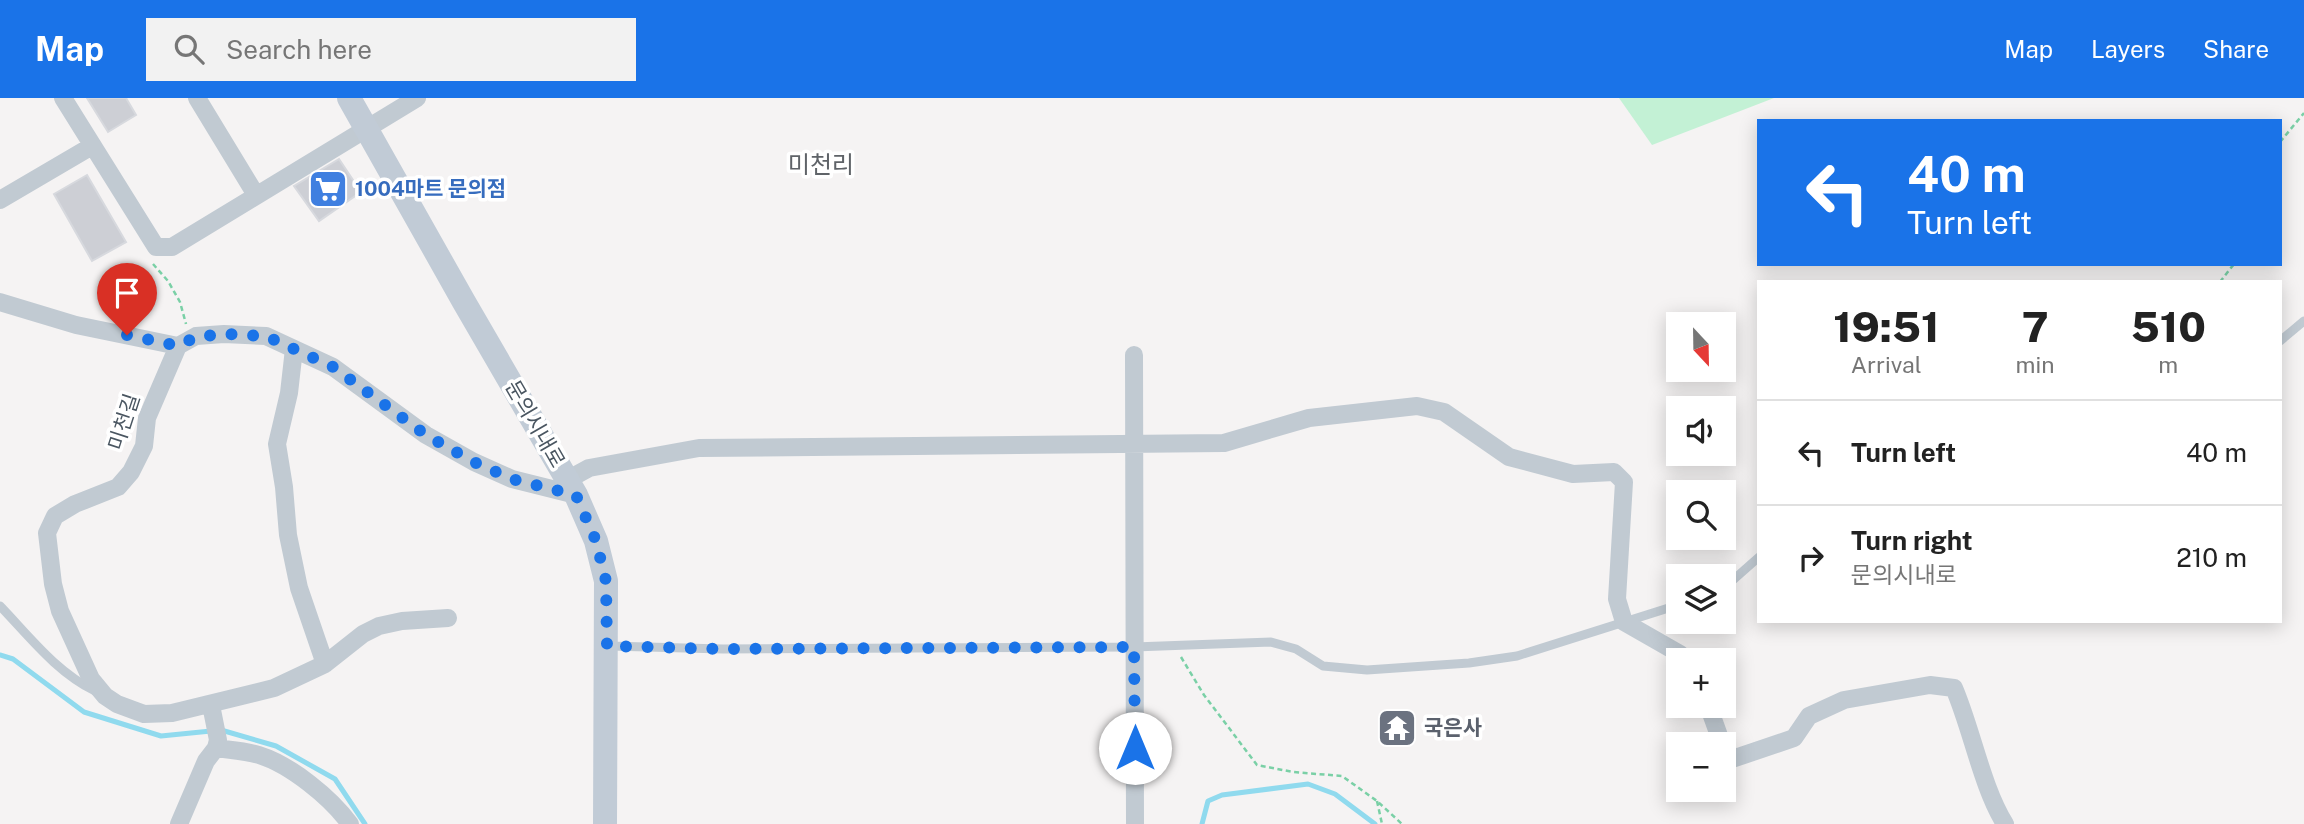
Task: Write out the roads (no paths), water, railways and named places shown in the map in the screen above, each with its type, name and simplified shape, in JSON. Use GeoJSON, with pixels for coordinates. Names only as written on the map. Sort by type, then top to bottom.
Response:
{"type":"FeatureCollection","features":[{"type":"Feature","properties":{"kind":"street"},"geometry":{"type":"LineString","coordinates":[[63,98],[156,247],[172,247],[416,98]]}},
{"type":"Feature","properties":{"kind":"street"},"geometry":{"type":"LineString","coordinates":[[197,98],[256,195]]}},
{"type":"Feature","properties":{"kind":"street","name":"문의시내로"},"geometry":{"type":"LineString","coordinates":[[349,98],[572,487],[596,541],[606,581],[605,824]]}},
{"type":"Feature","properties":{"kind":"street"},"geometry":{"type":"LineString","coordinates":[[0,200],[92,146]]}},
{"type":"Feature","properties":{"kind":"street"},"geometry":{"type":"LineString","coordinates":[[0,302],[76,325],[178,346],[196,337],[224,334],[266,336],[333,367],[426,435],[474,462],[512,479],[572,487],[589,468],[699,448],[1224,443],[1309,418],[1417,406],[1444,412],[1509,457],[1573,474],[1615,472],[1624,482],[1617,599],[1624,622],[1670,648]]}},
{"type":"Feature","properties":{"kind":"street","name":"미천길"},"geometry":{"type":"LineString","coordinates":[[105,696],[91,679],[60,611],[53,584],[47,533],[55,516],[75,504],[118,487],[131,472],[144,446],[147,418],[178,346]]}},
{"type":"Feature","properties":{"kind":"street"},"geometry":{"type":"LineString","coordinates":[[294,349],[289,393],[277,444],[288,535],[299,588],[325,664]]}},
{"type":"Feature","properties":{"kind":"street"},"geometry":{"type":"LineString","coordinates":[[1134,355],[1135,824]]}},
{"type":"Feature","properties":{"kind":"street"},"geometry":{"type":"LineString","coordinates":[[105,696],[117,704],[144,714],[212,710],[274,688],[325,664],[363,634],[379,626],[402,621],[448,618]]}},
{"type":"Feature","properties":{"kind":"street"},"geometry":{"type":"LineString","coordinates":[[1736,758],[1794,738],[1809,716],[1844,700],[1930,685],[1954,688],[1996,810],[2005,824]]}},
{"type":"Feature","properties":{"kind":"street"},"geometry":{"type":"LineString","coordinates":[[179,824],[205,761],[217,744],[212,710]]}},
{"type":"Feature","properties":{"kind":"street"},"geometry":{"type":"LineString","coordinates":[[217,744],[260,755],[285,768],[335,804],[351,824]]}},
{"type":"Feature","properties":{"kind":"lane"},"geometry":{"type":"LineString","coordinates":[[2282,339],[2304,321]]}},
{"type":"Feature","properties":{"kind":"lane"},"geometry":{"type":"LineString","coordinates":[[1736,577],[1757,559]]}},
{"type":"Feature","properties":{"kind":"lane"},"geometry":{"type":"LineString","coordinates":[[0,606],[61,670],[80,684],[105,696]]}},
{"type":"Feature","properties":{"kind":"lane"},"geometry":{"type":"LineString","coordinates":[[607,646],[723,649],[1134,647],[1270,642],[1296,649],[1323,666],[1367,670],[1469,663],[1517,656],[1666,609]]}},
{"type":"Feature","properties":{"kind":"waterway"},"geometry":{"type":"LineString","coordinates":[[0,655],[13,659],[84,712],[161,736],[211,731]]}},
{"type":"Feature","properties":{"kind":"waterway"},"geometry":{"type":"LineString","coordinates":[[221,730],[276,746],[335,779],[365,824]]}},
{"type":"Feature","properties":{"kind":"waterway"},"geometry":{"type":"LineString","coordinates":[[1202,824],[1208,801],[1222,795],[1308,784],[1335,794],[1375,824]]}},
{"type":"Feature","properties":{"kind":"place","name":"1004마트 문의점"},"geometry":{"type":"Point","coordinates":[328,189]}},
{"type":"Feature","properties":{"kind":"place","name":"국은사"},"geometry":{"type":"Point","coordinates":[1397,728]}},
{"type":"Feature","properties":{"kind":"district","name":"미천리"},"geometry":{"type":"Point","coordinates":[821,165]}}]}
